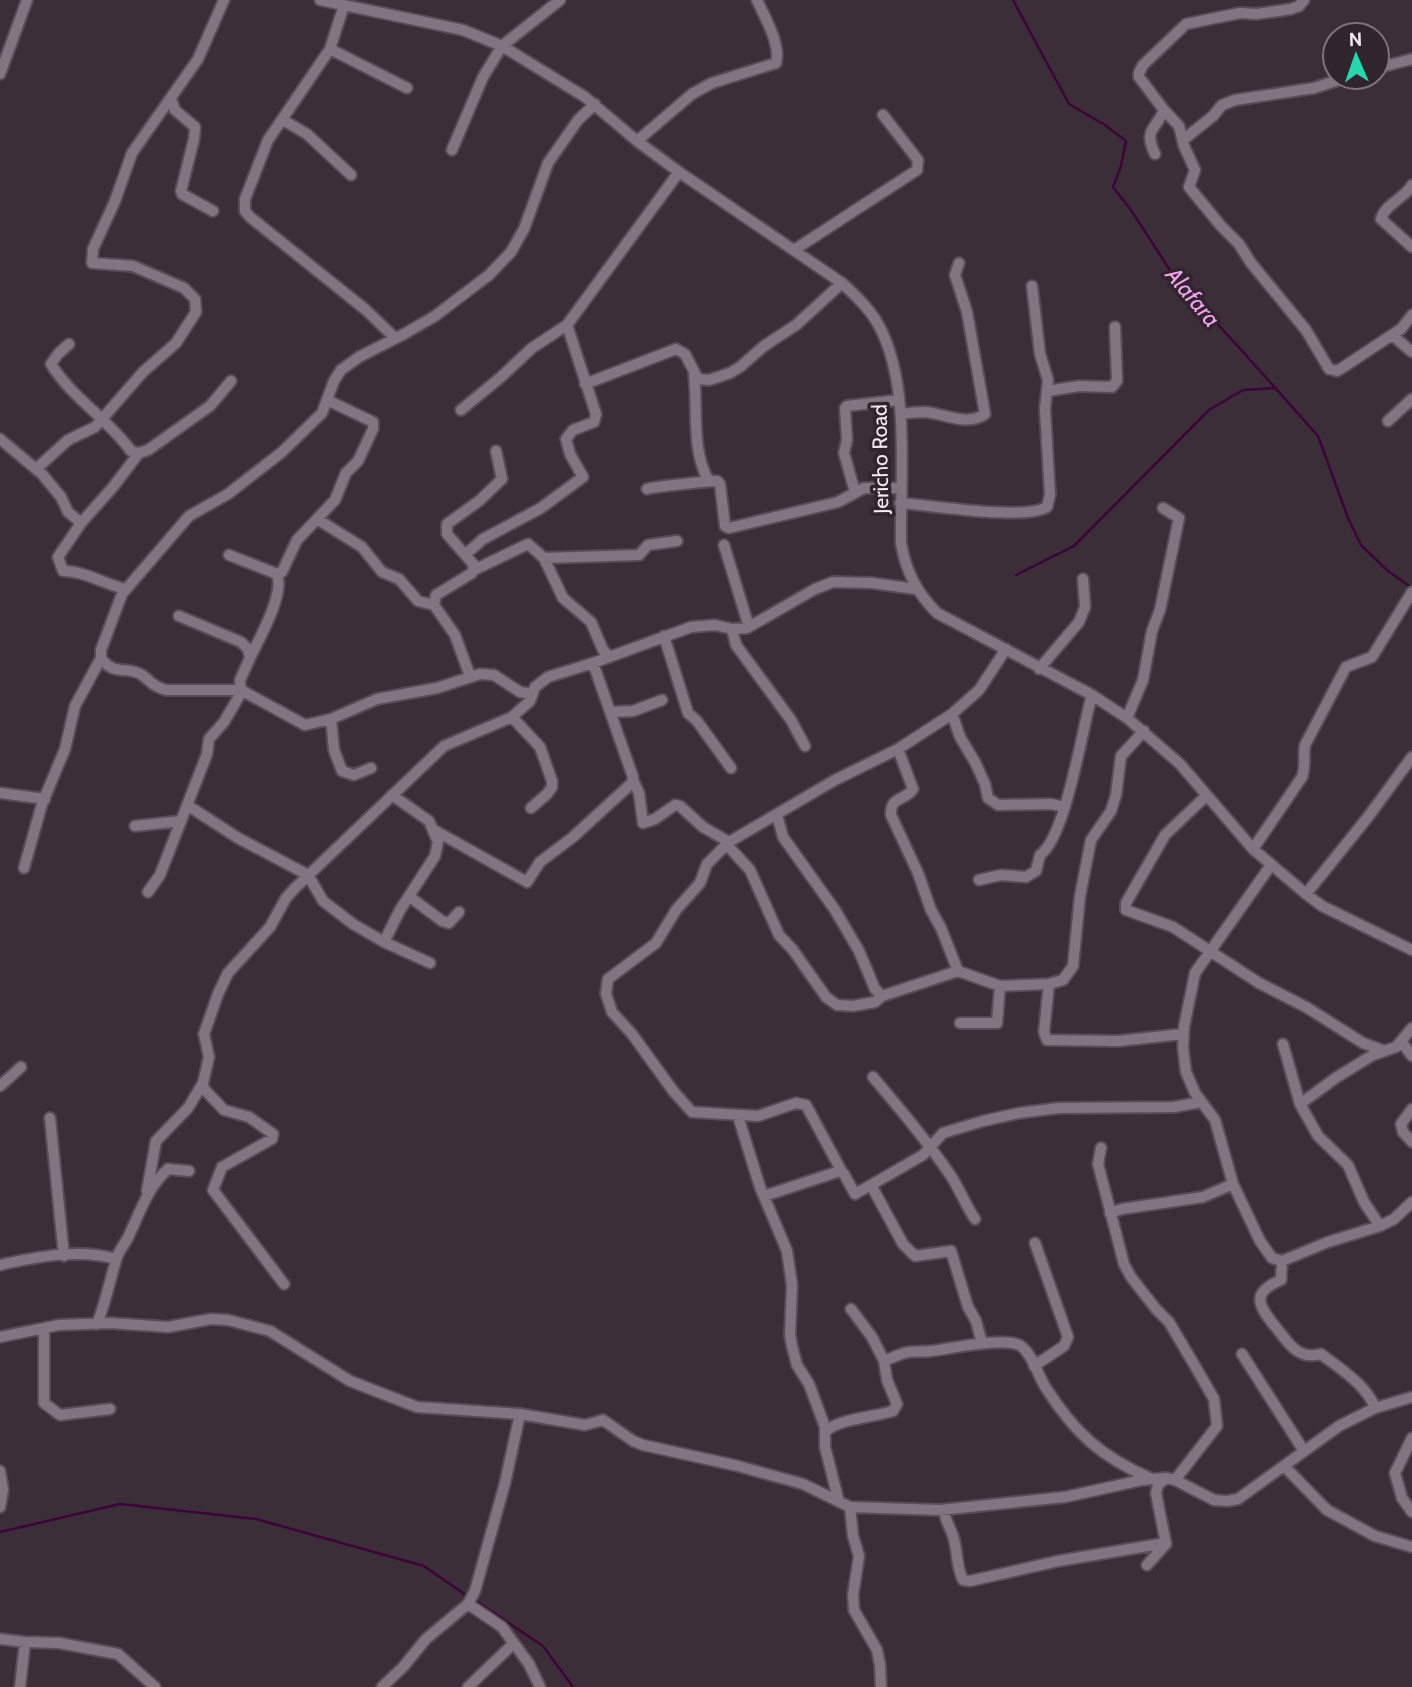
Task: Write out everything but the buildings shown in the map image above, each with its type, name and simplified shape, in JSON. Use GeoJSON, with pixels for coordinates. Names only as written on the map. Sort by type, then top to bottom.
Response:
{"type":"FeatureCollection","features":[{"type":"Feature","properties":{"kind":"street"},"geometry":{"type":"LineString","coordinates":[[0,74],[27,0]]}},
{"type":"Feature","properties":{"kind":"street"},"geometry":{"type":"LineString","coordinates":[[36,469],[68,440],[95,426],[143,372],[176,343],[196,312],[195,299],[184,288],[133,266],[92,263],[93,249],[116,201],[132,153],[198,59],[225,0]]}},
{"type":"Feature","properties":{"kind":"street","name":"Jericho Road"},"geometry":{"type":"LineString","coordinates":[[320,0],[344,5],[359,3],[463,30],[502,46],[595,104],[637,141],[679,172],[842,283],[859,298],[878,323],[889,354],[901,414],[901,543],[916,589],[937,613],[1091,695],[1127,718],[1180,764],[1253,849],[1306,894],[1322,906],[1412,950]]}},
{"type":"Feature","properties":{"kind":"street"},"geometry":{"type":"LineString","coordinates":[[452,150],[483,77],[502,46],[560,0]]}},
{"type":"Feature","properties":{"kind":"street"},"geometry":{"type":"LineString","coordinates":[[637,141],[692,94],[712,83],[776,63],[778,56],[775,42],[757,0]]}},
{"type":"Feature","properties":{"kind":"street"},"geometry":{"type":"LineString","coordinates":[[1304,0],[1291,9],[1257,14],[1240,13],[1181,27],[1139,73],[1164,110],[1179,126],[1195,170],[1189,187],[1239,244],[1251,263],[1306,330],[1329,369],[1342,368],[1392,335],[1412,315]]}},
{"type":"Feature","properties":{"kind":"street"},"geometry":{"type":"LineString","coordinates":[[344,5],[330,49],[268,140],[245,199],[245,211],[366,310],[395,338]]}},
{"type":"Feature","properties":{"kind":"street"},"geometry":{"type":"LineString","coordinates":[[330,49],[407,88]]}},
{"type":"Feature","properties":{"kind":"street"},"geometry":{"type":"LineString","coordinates":[[1391,64],[1412,59]]}},
{"type":"Feature","properties":{"kind":"street"},"geometry":{"type":"LineString","coordinates":[[1183,140],[1213,116],[1222,105],[1235,100],[1321,86]]}},
{"type":"Feature","properties":{"kind":"street"},"geometry":{"type":"LineString","coordinates":[[172,99],[175,110],[195,127],[182,194],[213,211]]}},
{"type":"Feature","properties":{"kind":"street"},"geometry":{"type":"LineString","coordinates":[[24,868],[44,799],[59,769],[75,706],[101,658],[101,650],[125,589],[189,516],[228,494],[282,452],[322,414],[341,370],[359,357],[435,316],[489,275],[511,252],[524,229],[548,163],[578,120],[595,104]]}},
{"type":"Feature","properties":{"kind":"street"},"geometry":{"type":"LineString","coordinates":[[1155,154],[1149,137],[1153,124],[1164,110]]}},
{"type":"Feature","properties":{"kind":"street"},"geometry":{"type":"LineString","coordinates":[[794,250],[917,170],[918,160],[883,115]]}},
{"type":"Feature","properties":{"kind":"street"},"geometry":{"type":"LineString","coordinates":[[283,120],[307,134],[351,175]]}},
{"type":"Feature","properties":{"kind":"street"},"geometry":{"type":"LineString","coordinates":[[461,410],[502,377],[532,348],[567,325],[679,172]]}},
{"type":"Feature","properties":{"kind":"street"},"geometry":{"type":"LineString","coordinates":[[1412,185],[1401,200],[1385,209],[1381,219],[1412,247]]}},
{"type":"Feature","properties":{"kind":"street"},"geometry":{"type":"LineString","coordinates":[[901,414],[926,412],[951,419],[978,418],[985,414],[967,312],[955,275],[959,263]]}},
{"type":"Feature","properties":{"kind":"street"},"geometry":{"type":"LineString","coordinates":[[694,375],[704,380],[730,373],[796,325],[842,283]]}},
{"type":"Feature","properties":{"kind":"street"},"geometry":{"type":"LineString","coordinates":[[900,503],[995,512],[1039,511],[1047,508],[1050,495],[1045,409],[1048,380],[1040,354],[1032,286]]}},
{"type":"Feature","properties":{"kind":"street"},"geometry":{"type":"LineString","coordinates":[[466,554],[483,539],[550,502],[583,477],[570,454],[566,439],[573,430],[590,425],[596,418],[567,325]]}},
{"type":"Feature","properties":{"kind":"street"},"geometry":{"type":"LineString","coordinates":[[1047,391],[1079,386],[1112,387],[1117,381],[1115,327]]}},
{"type":"Feature","properties":{"kind":"street"},"geometry":{"type":"LineString","coordinates":[[1392,335],[1412,352]]}},
{"type":"Feature","properties":{"kind":"street"},"geometry":{"type":"LineString","coordinates":[[69,344],[51,364],[60,379],[121,437],[131,451],[139,453],[148,450],[210,406],[231,382]]}},
{"type":"Feature","properties":{"kind":"street"},"geometry":{"type":"LineString","coordinates":[[585,384],[676,349],[685,354],[694,375],[696,435],[704,473],[709,481]]}},
{"type":"Feature","properties":{"kind":"street"},"geometry":{"type":"LineString","coordinates":[[1388,421],[1412,399]]}},
{"type":"Feature","properties":{"kind":"street"},"geometry":{"type":"LineString","coordinates":[[855,492],[844,453],[847,440],[845,408],[847,405],[899,400]]}},
{"type":"Feature","properties":{"kind":"street"},"geometry":{"type":"LineString","coordinates":[[229,555],[277,574],[282,572],[297,540],[335,500],[346,472],[358,461],[373,429],[373,422],[328,401]]}},
{"type":"Feature","properties":{"kind":"street"},"geometry":{"type":"LineString","coordinates":[[0,439],[36,469],[61,497],[68,512],[81,523]]}},
{"type":"Feature","properties":{"kind":"street"},"geometry":{"type":"LineString","coordinates":[[474,570],[474,565],[466,554],[447,534],[447,524],[479,501],[502,479],[496,451]]}},
{"type":"Feature","properties":{"kind":"street"},"geometry":{"type":"LineString","coordinates":[[125,589],[73,571],[63,571],[58,557],[81,523],[113,488],[139,453]]}},
{"type":"Feature","properties":{"kind":"street"},"geometry":{"type":"LineString","coordinates":[[648,489],[653,486],[673,487],[709,481],[720,484],[725,526],[729,528],[838,502],[864,488],[900,488]]}},
{"type":"Feature","properties":{"kind":"street"},"geometry":{"type":"LineString","coordinates":[[1127,718],[1143,680],[1179,518],[1164,508]]}},
{"type":"Feature","properties":{"kind":"street"},"geometry":{"type":"LineString","coordinates":[[317,519],[362,547],[382,572],[399,579],[418,601],[434,605],[455,635],[470,676]]}},
{"type":"Feature","properties":{"kind":"street"},"geometry":{"type":"LineString","coordinates":[[544,558],[639,555],[648,545],[677,541]]}},
{"type":"Feature","properties":{"kind":"street"},"geometry":{"type":"LineString","coordinates":[[434,605],[436,595],[474,570],[528,544],[544,558],[563,598],[591,622],[603,650],[610,657]]}},
{"type":"Feature","properties":{"kind":"street"},"geometry":{"type":"LineString","coordinates":[[724,545],[749,627]]}},
{"type":"Feature","properties":{"kind":"street"},"geometry":{"type":"LineString","coordinates":[[148,892],[160,876],[207,754],[209,739],[224,722],[241,690],[240,680],[278,592],[277,574]]}},
{"type":"Feature","properties":{"kind":"street"},"geometry":{"type":"LineString","coordinates":[[1039,669],[1079,622],[1085,607],[1083,579]]}},
{"type":"Feature","properties":{"kind":"street"},"geometry":{"type":"LineString","coordinates":[[147,1194],[156,1140],[188,1108],[203,1083],[209,1057],[204,1034],[228,974],[270,927],[286,898],[444,746],[512,717],[530,701],[536,687],[548,677],[664,636],[707,625],[736,629],[749,627],[815,589],[833,582],[872,583],[916,589]]}},
{"type":"Feature","properties":{"kind":"street"},"geometry":{"type":"LineString","coordinates":[[1253,849],[1301,777],[1304,771],[1305,745],[1346,667],[1372,657],[1412,592]]}},
{"type":"Feature","properties":{"kind":"street"},"geometry":{"type":"LineString","coordinates":[[179,616],[241,642],[248,649],[250,658]]}},
{"type":"Feature","properties":{"kind":"street"},"geometry":{"type":"LineString","coordinates":[[736,629],[733,633],[736,645],[790,720],[805,746]]}},
{"type":"Feature","properties":{"kind":"street"},"geometry":{"type":"LineString","coordinates":[[664,636],[688,713],[697,721],[731,768]]}},
{"type":"Feature","properties":{"kind":"street"},"geometry":{"type":"LineString","coordinates":[[1006,649],[979,690],[952,714],[898,749],[835,780],[729,844],[707,864],[700,883],[676,910],[656,943],[608,979],[606,995],[612,1012],[639,1043],[674,1093],[692,1112],[758,1116],[796,1103],[806,1105],[855,1194],[931,1148],[943,1133],[1019,1113],[1059,1108],[1174,1107],[1201,1102]]}},
{"type":"Feature","properties":{"kind":"street"},"geometry":{"type":"LineString","coordinates":[[101,658],[107,666],[141,674],[155,687],[166,690],[241,690],[305,725],[331,719],[377,699],[436,688],[480,674],[494,675],[520,692],[532,694]]}},
{"type":"Feature","properties":{"kind":"street"},"geometry":{"type":"LineString","coordinates":[[593,663],[639,793],[643,822],[655,819],[675,805],[680,806],[703,827],[729,844],[750,870],[779,935],[826,997],[837,1005],[853,1006],[875,1002],[882,996],[958,971],[1000,986],[1049,984],[1063,980],[1071,971],[1080,896],[1091,840],[1111,811],[1121,756],[1144,731]]}},
{"type":"Feature","properties":{"kind":"street"},"geometry":{"type":"LineString","coordinates":[[979,880],[1001,875],[1026,877],[1036,871],[1040,855],[1051,843],[1065,807],[1091,695]]}},
{"type":"Feature","properties":{"kind":"street"},"geometry":{"type":"LineString","coordinates":[[611,712],[633,711],[662,700]]}},
{"type":"Feature","properties":{"kind":"street"},"geometry":{"type":"LineString","coordinates":[[952,714],[960,737],[975,762],[988,798],[998,805],[1051,804],[1065,807]]}},
{"type":"Feature","properties":{"kind":"street"},"geometry":{"type":"LineString","coordinates":[[512,717],[540,747],[552,780],[552,787],[547,794],[531,808]]}},
{"type":"Feature","properties":{"kind":"street"},"geometry":{"type":"LineString","coordinates":[[331,719],[334,750],[342,771],[354,775],[371,768]]}},
{"type":"Feature","properties":{"kind":"street"},"geometry":{"type":"LineString","coordinates":[[898,749],[913,789],[911,793],[894,801],[891,815],[918,873],[931,910],[942,928],[958,971]]}},
{"type":"Feature","properties":{"kind":"street"},"geometry":{"type":"LineString","coordinates":[[1306,894],[1412,757]]}},
{"type":"Feature","properties":{"kind":"street"},"geometry":{"type":"LineString","coordinates":[[434,830],[527,882],[540,862],[573,837],[633,780]]}},
{"type":"Feature","properties":{"kind":"street"},"geometry":{"type":"LineString","coordinates":[[0,793],[44,799]]}},
{"type":"Feature","properties":{"kind":"street"},"geometry":{"type":"LineString","coordinates":[[384,942],[435,856],[438,842],[429,821],[392,795]]}},
{"type":"Feature","properties":{"kind":"street"},"geometry":{"type":"LineString","coordinates":[[1206,796],[1165,835],[1125,905],[1129,912],[1173,927],[1259,983],[1306,1007],[1363,1043],[1382,1050]]}},
{"type":"Feature","properties":{"kind":"street"},"geometry":{"type":"LineString","coordinates":[[187,805],[238,838],[308,876],[323,901],[353,924],[430,963]]}},
{"type":"Feature","properties":{"kind":"street"},"geometry":{"type":"LineString","coordinates":[[777,815],[783,837],[835,910],[859,951],[875,989],[882,996]]}},
{"type":"Feature","properties":{"kind":"street"},"geometry":{"type":"LineString","coordinates":[[135,826],[181,821]]}},
{"type":"Feature","properties":{"kind":"street"},"geometry":{"type":"LineString","coordinates":[[1271,865],[1195,973],[1183,1034],[1186,1072],[1195,1093],[1215,1120],[1233,1184],[1260,1241],[1272,1258],[1282,1261],[1328,1242],[1380,1226],[1394,1219],[1412,1202]]}},
{"type":"Feature","properties":{"kind":"street"},"geometry":{"type":"LineString","coordinates":[[410,897],[442,921],[449,923],[459,912]]}},
{"type":"Feature","properties":{"kind":"street"},"geometry":{"type":"LineString","coordinates":[[1049,984],[1044,1032],[1047,1040],[1118,1041],[1183,1034]]}},
{"type":"Feature","properties":{"kind":"street"},"geometry":{"type":"LineString","coordinates":[[960,1023],[997,1023],[1000,986]]}},
{"type":"Feature","properties":{"kind":"street"},"geometry":{"type":"LineString","coordinates":[[1300,1104],[1337,1077],[1382,1050],[1394,1048],[1412,1028]]}},
{"type":"Feature","properties":{"kind":"street"},"geometry":{"type":"LineString","coordinates":[[1401,1041],[1412,1056]]}},
{"type":"Feature","properties":{"kind":"street"},"geometry":{"type":"LineString","coordinates":[[1283,1044],[1300,1104],[1318,1136],[1348,1165],[1364,1202],[1380,1226]]}},
{"type":"Feature","properties":{"kind":"street"},"geometry":{"type":"LineString","coordinates":[[0,1086],[21,1067]]}},
{"type":"Feature","properties":{"kind":"street"},"geometry":{"type":"LineString","coordinates":[[873,1077],[954,1180],[964,1204],[975,1219]]}},
{"type":"Feature","properties":{"kind":"street"},"geometry":{"type":"LineString","coordinates":[[203,1083],[204,1089],[224,1110],[250,1117],[273,1134],[272,1139],[222,1167],[213,1190],[284,1284]]}},
{"type":"Feature","properties":{"kind":"street"},"geometry":{"type":"LineString","coordinates":[[1412,1109],[1401,1124],[1403,1132],[1412,1142]]}},
{"type":"Feature","properties":{"kind":"street"},"geometry":{"type":"LineString","coordinates":[[738,1116],[764,1196],[787,1251],[792,1285],[792,1346],[797,1365],[820,1409],[829,1467],[859,1556],[853,1595],[854,1610],[877,1650],[881,1687]]}},
{"type":"Feature","properties":{"kind":"street"},"geometry":{"type":"LineString","coordinates":[[50,1118],[64,1255]]}},
{"type":"Feature","properties":{"kind":"street"},"geometry":{"type":"LineString","coordinates":[[1101,1148],[1098,1164],[1124,1264],[1130,1277],[1170,1322],[1214,1399],[1217,1426],[1171,1479],[1158,1485],[1156,1493],[1166,1543],[1147,1566]]}},
{"type":"Feature","properties":{"kind":"street"},"geometry":{"type":"LineString","coordinates":[[97,1324],[106,1302],[116,1259],[130,1235],[147,1194],[168,1169],[189,1171]]}},
{"type":"Feature","properties":{"kind":"street"},"geometry":{"type":"LineString","coordinates":[[764,1196],[842,1172]]}},
{"type":"Feature","properties":{"kind":"street"},"geometry":{"type":"LineString","coordinates":[[1110,1213],[1203,1197],[1233,1184]]}},
{"type":"Feature","properties":{"kind":"street"},"geometry":{"type":"LineString","coordinates":[[871,1185],[903,1244],[915,1256],[951,1251],[982,1343]]}},
{"type":"Feature","properties":{"kind":"street"},"geometry":{"type":"LineString","coordinates":[[1034,1366],[1064,1346],[1068,1337],[1035,1243]]}},
{"type":"Feature","properties":{"kind":"street"},"geometry":{"type":"LineString","coordinates":[[0,1265],[64,1255],[100,1254],[116,1259]]}},
{"type":"Feature","properties":{"kind":"street"},"geometry":{"type":"LineString","coordinates":[[1282,1261],[1281,1280],[1260,1296],[1259,1304],[1263,1313],[1292,1349],[1301,1354],[1321,1354],[1372,1398],[1375,1408]]}},
{"type":"Feature","properties":{"kind":"street"},"geometry":{"type":"LineString","coordinates":[[825,1432],[837,1423],[861,1420],[896,1408],[897,1399],[887,1380],[884,1361],[872,1337],[850,1310]]}},
{"type":"Feature","properties":{"kind":"street"},"geometry":{"type":"LineString","coordinates":[[0,1337],[44,1328],[97,1324],[168,1327],[211,1319],[228,1320],[271,1331],[350,1381],[416,1407],[520,1414],[585,1425],[604,1420],[643,1445],[803,1484],[844,1505],[944,1510],[1065,1497],[1152,1479],[1171,1479],[1214,1500],[1238,1499],[1339,1426],[1375,1408],[1412,1397]]}},
{"type":"Feature","properties":{"kind":"street"},"geometry":{"type":"LineString","coordinates":[[44,1328],[44,1403],[60,1415],[110,1409]]}},
{"type":"Feature","properties":{"kind":"street"},"geometry":{"type":"LineString","coordinates":[[884,1361],[910,1352],[928,1352],[982,1343],[1018,1344],[1024,1349],[1044,1387],[1095,1448],[1130,1470],[1152,1479]]}},
{"type":"Feature","properties":{"kind":"street"},"geometry":{"type":"LineString","coordinates":[[1242,1354],[1304,1451]]}},
{"type":"Feature","properties":{"kind":"street"},"geometry":{"type":"LineString","coordinates":[[382,1687],[426,1639],[468,1604],[475,1591],[502,1495],[520,1414]]}},
{"type":"Feature","properties":{"kind":"street"},"geometry":{"type":"LineString","coordinates":[[1412,1438],[1395,1474],[1402,1498],[1412,1512]]}},
{"type":"Feature","properties":{"kind":"street"},"geometry":{"type":"LineString","coordinates":[[1284,1466],[1327,1510],[1375,1535],[1412,1547]]}},
{"type":"Feature","properties":{"kind":"street"},"geometry":{"type":"LineString","coordinates":[[0,1471],[0,1507]]}},
{"type":"Feature","properties":{"kind":"street"},"geometry":{"type":"LineString","coordinates":[[944,1510],[945,1519],[953,1535],[959,1572],[963,1580],[970,1581],[1058,1561],[1166,1543]]}},
{"type":"Feature","properties":{"kind":"street"},"geometry":{"type":"LineString","coordinates":[[468,1604],[502,1627],[529,1664],[540,1687]]}},
{"type":"Feature","properties":{"kind":"street"},"geometry":{"type":"LineString","coordinates":[[0,1639],[59,1643],[118,1654],[155,1687]]}},
{"type":"Feature","properties":{"kind":"street"},"geometry":{"type":"LineString","coordinates":[[20,1687],[26,1642]]}},
{"type":"Feature","properties":{"kind":"street"},"geometry":{"type":"LineString","coordinates":[[468,1687],[513,1644]]}},
{"type":"Feature","properties":{"kind":"waterway","name":"Alafara"},"geometry":{"type":"LineString","coordinates":[[1013,0],[1069,104],[1126,141],[1113,187],[1175,278],[1318,436],[1348,518],[1361,545],[1388,571],[1412,588]]}},
{"type":"Feature","properties":{"kind":"waterway"},"geometry":{"type":"LineString","coordinates":[[1016,575],[1074,546],[1209,410],[1243,390],[1276,388]]}},
{"type":"Feature","properties":{"kind":"waterway"},"geometry":{"type":"LineString","coordinates":[[0,1532],[120,1504],[256,1519],[424,1566],[467,1596]]}},
{"type":"Feature","properties":{"kind":"waterway"},"geometry":{"type":"LineString","coordinates":[[473,1599],[543,1646],[573,1687]]}}]}
